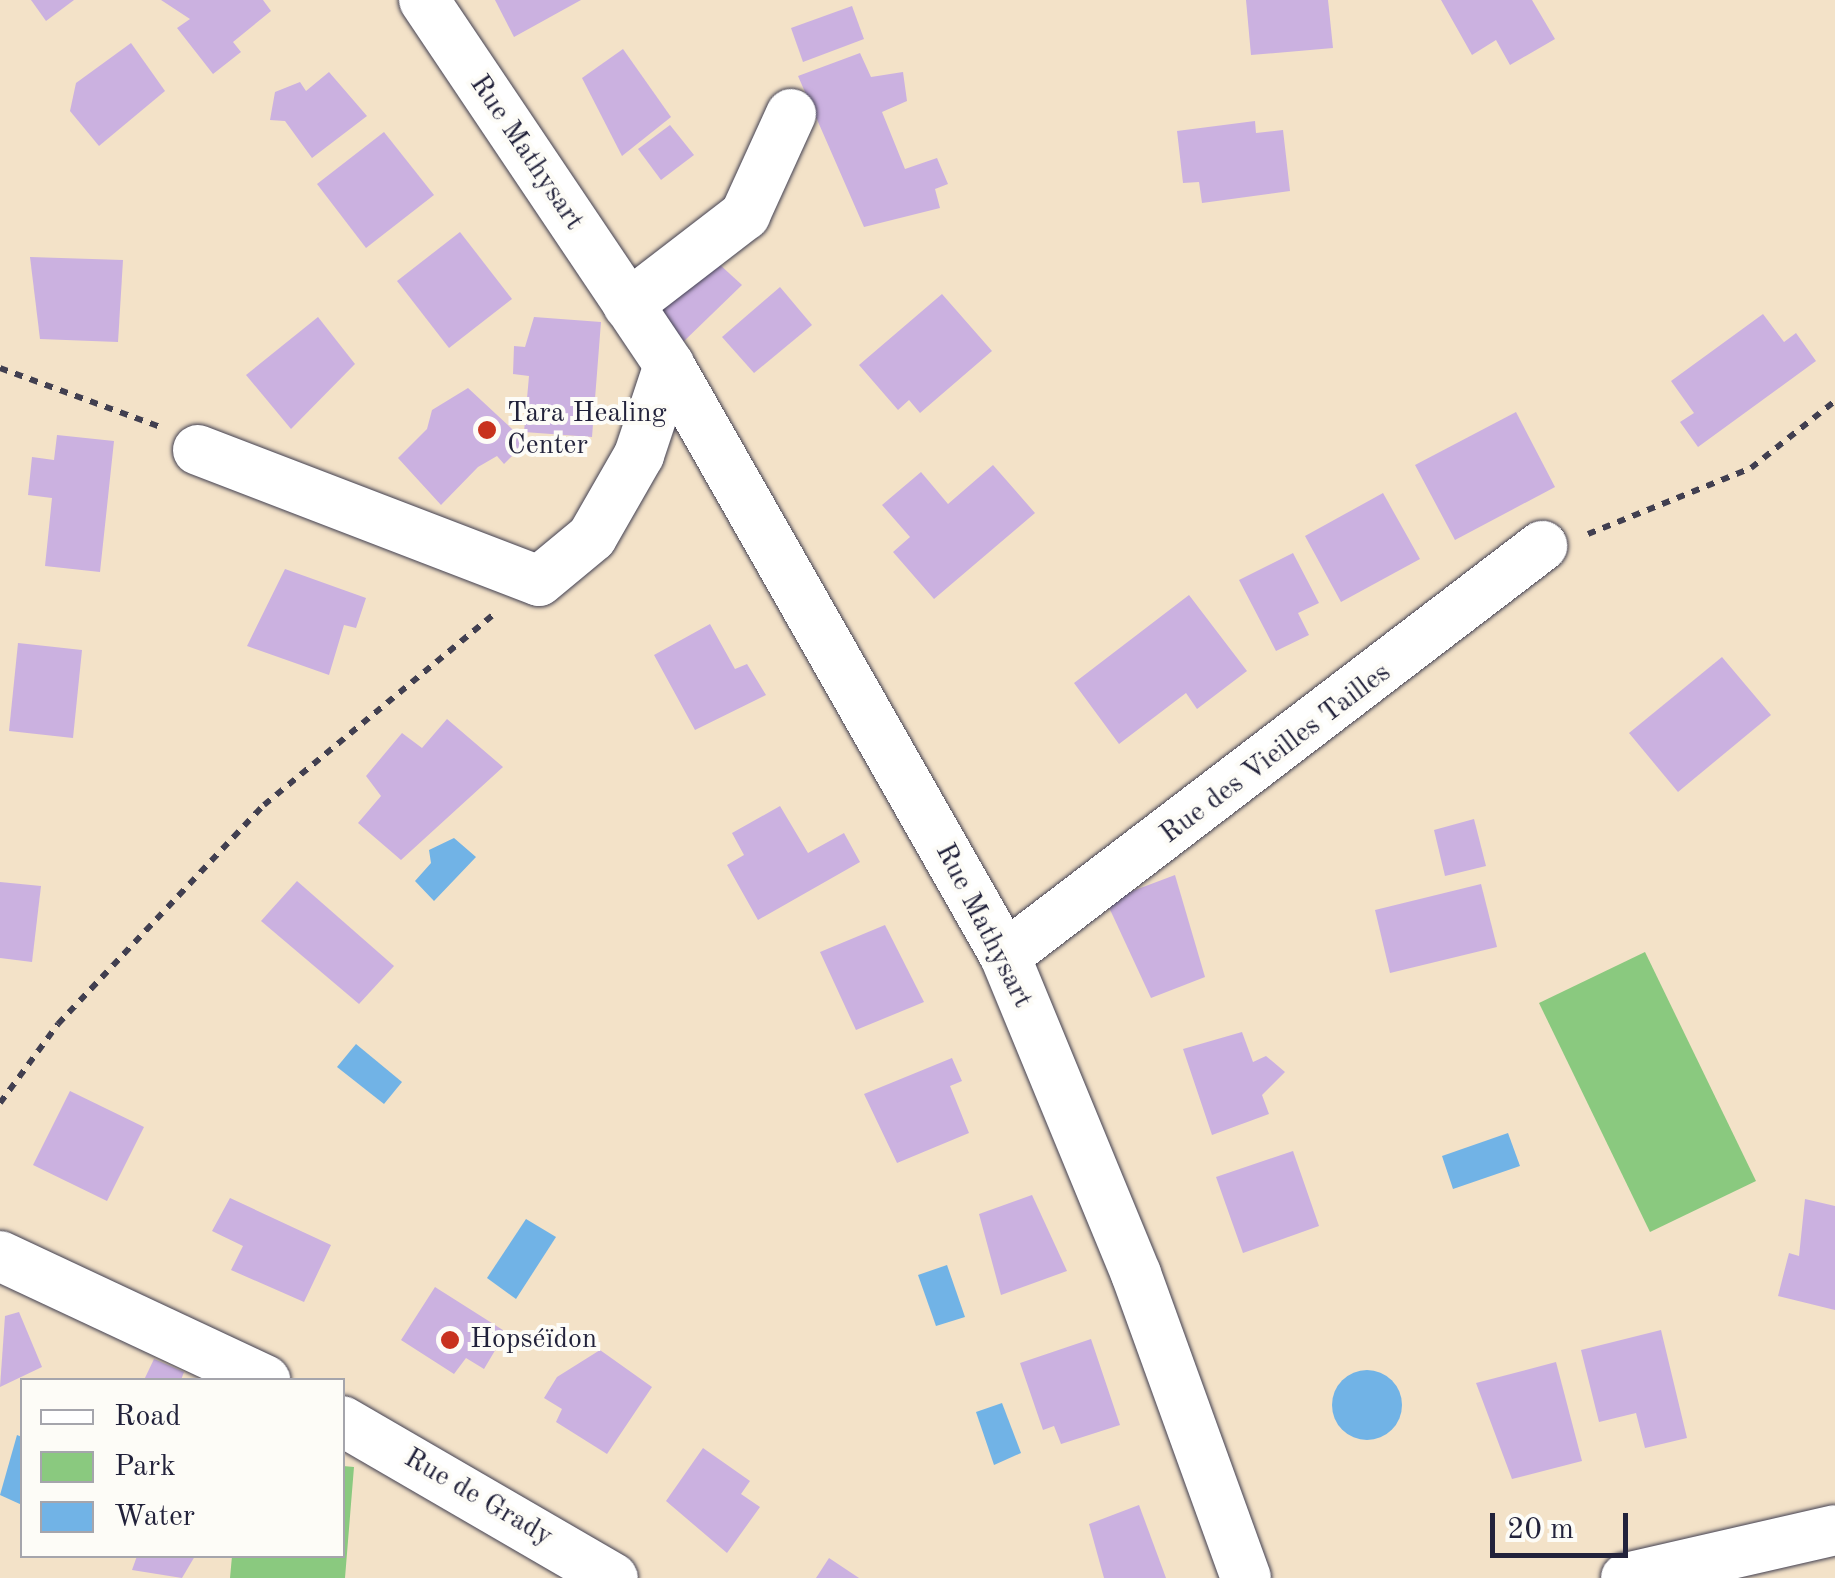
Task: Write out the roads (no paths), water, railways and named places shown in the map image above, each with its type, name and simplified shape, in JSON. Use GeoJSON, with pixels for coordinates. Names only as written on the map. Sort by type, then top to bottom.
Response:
{"type":"FeatureCollection","features":[{"type":"Feature","properties":{"kind":"street","name":"Rue Mathysart"},"geometry":{"type":"LineString","coordinates":[[424,0],[669,365],[1005,956],[1136,1274],[1246,1578]]}},
{"type":"Feature","properties":{"kind":"street"},"geometry":{"type":"LineString","coordinates":[[628,305],[746,214],[790,114]]}},
{"type":"Feature","properties":{"kind":"street"},"geometry":{"type":"LineString","coordinates":[[198,450],[538,581],[592,538],[639,455],[669,365]]}},
{"type":"Feature","properties":{"kind":"street","name":"Rue des Vieilles Tailles"},"geometry":{"type":"LineString","coordinates":[[1005,956],[1542,546]]}},
{"type":"Feature","properties":{"kind":"street"},"geometry":{"type":"LineString","coordinates":[[0,1256],[261,1378]]}},
{"type":"Feature","properties":{"kind":"street","name":"Rue de Grady"},"geometry":{"type":"LineString","coordinates":[[345,1423],[613,1578]]}},
{"type":"Feature","properties":{"kind":"street"},"geometry":{"type":"LineString","coordinates":[[1626,1578],[1835,1530]]}},
{"type":"Feature","properties":{"kind":"water"},"geometry":{"type":"Polygon","coordinates":[[[454,838],[476,857],[434,901],[415,881],[431,863],[429,850],[454,838]]]}},
{"type":"Feature","properties":{"kind":"water"},"geometry":{"type":"Polygon","coordinates":[[[356,1044],[402,1082],[384,1104],[337,1067],[356,1044]]]}},
{"type":"Feature","properties":{"kind":"water"},"geometry":{"type":"Polygon","coordinates":[[[1508,1133],[1520,1166],[1453,1189],[1442,1156],[1508,1133]]]}},
{"type":"Feature","properties":{"kind":"water"},"geometry":{"type":"Polygon","coordinates":[[[526,1219],[556,1237],[516,1299],[487,1278],[526,1219]]]}},
{"type":"Feature","properties":{"kind":"water"},"geometry":{"type":"Polygon","coordinates":[[[947,1265],[965,1317],[936,1326],[918,1275],[947,1265]]]}},
{"type":"Feature","properties":{"kind":"water"},"geometry":{"type":"Polygon","coordinates":[[[1367,1370],[1392,1380],[1402,1405],[1392,1430],[1367,1440],[1342,1430],[1332,1405],[1342,1380],[1367,1370]]]}},
{"type":"Feature","properties":{"kind":"water"},"geometry":{"type":"Polygon","coordinates":[[[1002,1403],[1021,1453],[994,1465],[976,1412],[1002,1403]]]}},
{"type":"Feature","properties":{"kind":"water"},"geometry":{"type":"Polygon","coordinates":[[[17,1435],[20,1504],[0,1495],[17,1435]]]}},
{"type":"Feature","properties":{"kind":"place","name":"Tara Healing Center"},"geometry":{"type":"Point","coordinates":[487,430]}},
{"type":"Feature","properties":{"kind":"place","name":"Hopséïdon"},"geometry":{"type":"Point","coordinates":[450,1340]}}]}
